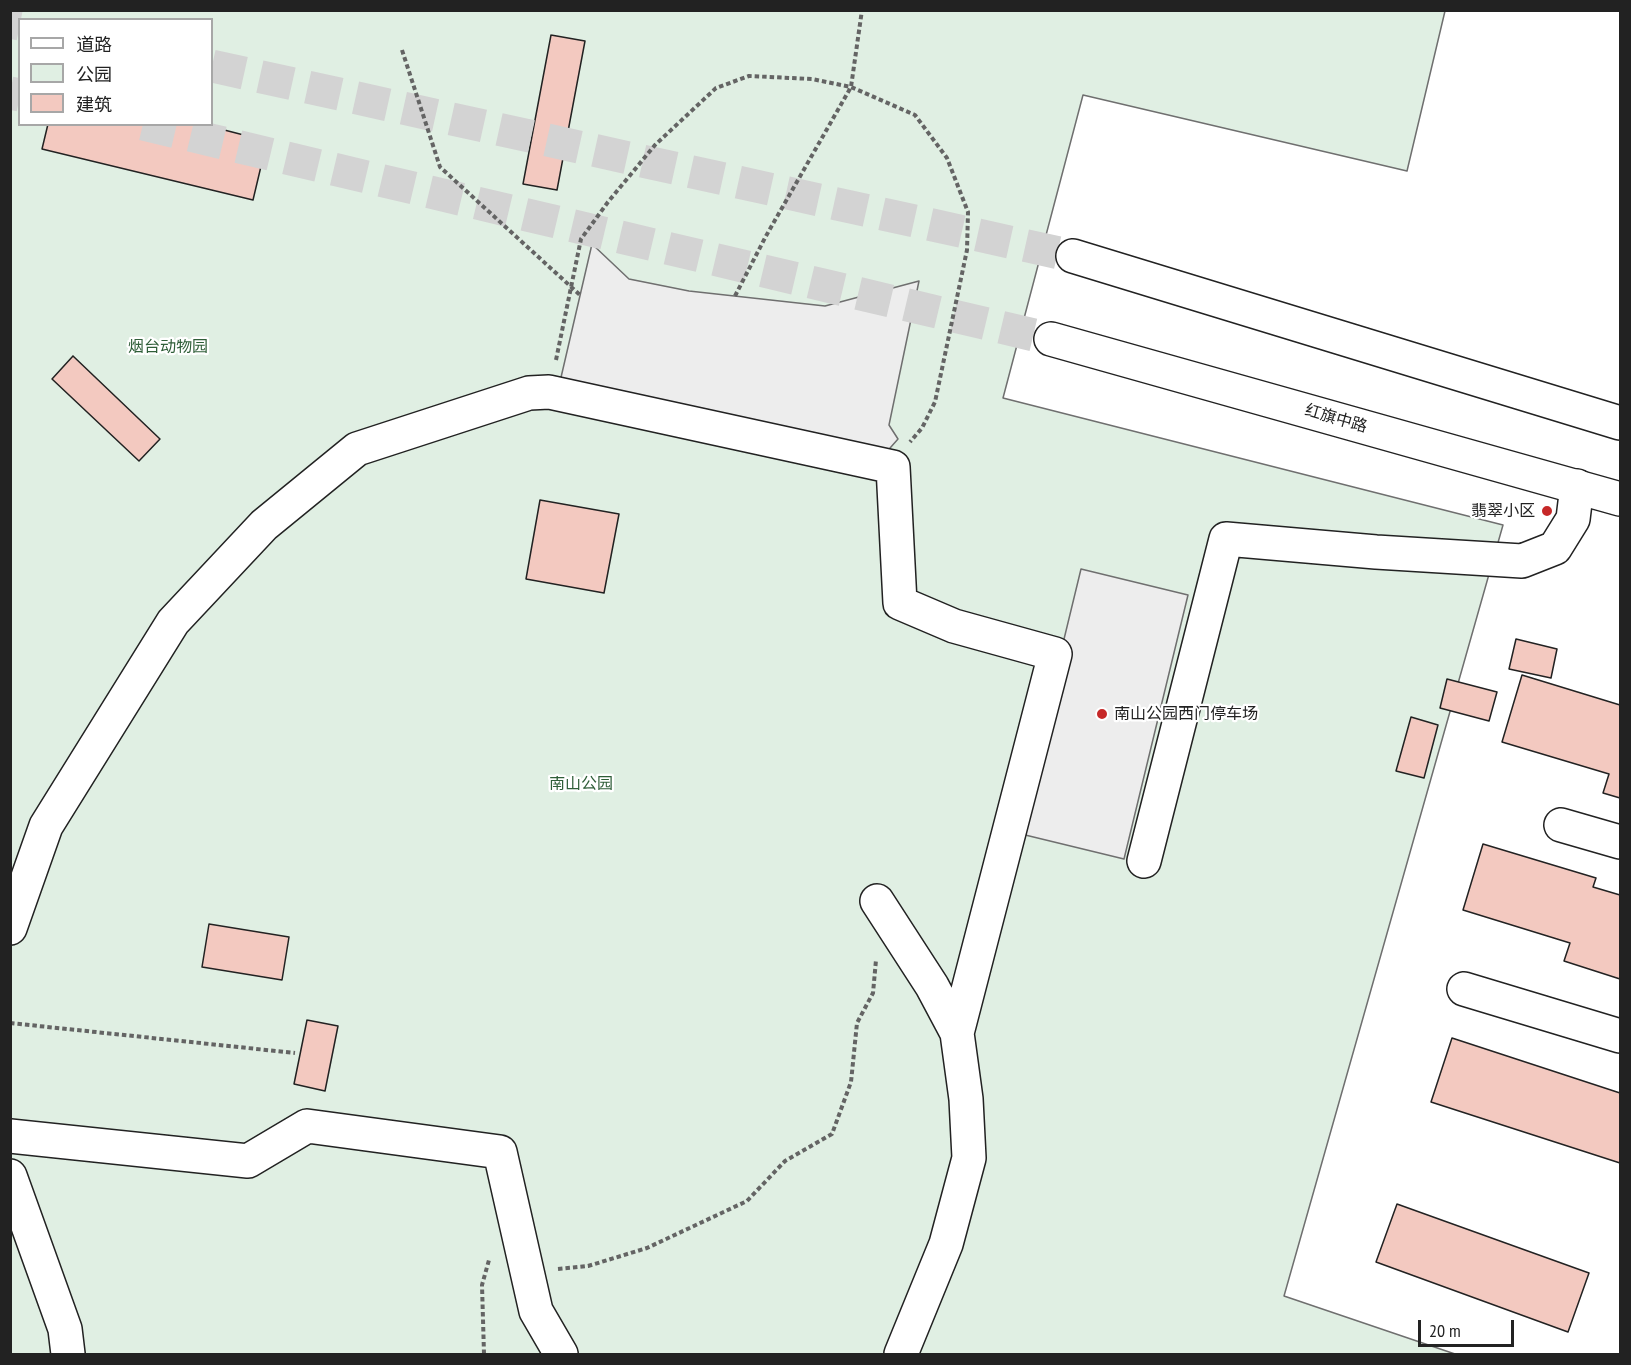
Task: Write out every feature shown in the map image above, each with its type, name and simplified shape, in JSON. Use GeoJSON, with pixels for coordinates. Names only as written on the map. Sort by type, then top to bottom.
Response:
{"type":"FeatureCollection","features":[{"type":"Feature","properties":{"kind":"street"},"geometry":{"type":"LineString","coordinates":[[1073,256],[1620,423]]}},
{"type":"Feature","properties":{"kind":"street","name":"红旗中路"},"geometry":{"type":"LineString","coordinates":[[1051,339],[1620,499]]}},
{"type":"Feature","properties":{"kind":"street"},"geometry":{"type":"LineString","coordinates":[[10,928],[46,826],[172,622],[264,525],[357,449],[530,393],[549,392],[893,468],[900,603],[954,626],[1055,654],[957,1034]]}},
{"type":"Feature","properties":{"kind":"street"},"geometry":{"type":"LineString","coordinates":[[1144,861],[1226,539],[1376,552],[1522,561],[1555,548],[1573,519],[1577,486]]}},
{"type":"Feature","properties":{"kind":"street"},"geometry":{"type":"LineString","coordinates":[[1561,825],[1620,842]]}},
{"type":"Feature","properties":{"kind":"street"},"geometry":{"type":"LineString","coordinates":[[877,901],[932,987],[957,1034],[966,1099],[969,1158],[946,1244],[901,1354]]}},
{"type":"Feature","properties":{"kind":"street"},"geometry":{"type":"LineString","coordinates":[[1464,989],[1620,1036]]}},
{"type":"Feature","properties":{"kind":"street"},"geometry":{"type":"LineString","coordinates":[[10,1136],[248,1161],[307,1126],[500,1152],[536,1311],[561,1354]]}},
{"type":"Feature","properties":{"kind":"street"},"geometry":{"type":"LineString","coordinates":[[10,1176],[65,1329],[68,1354]]}},
{"type":"Feature","properties":{"kind":"path"},"geometry":{"type":"LineString","coordinates":[[735,296],[766,236],[851,87],[862,10]]}},
{"type":"Feature","properties":{"kind":"path"},"geometry":{"type":"LineString","coordinates":[[402,50],[440,167],[580,295]]}},
{"type":"Feature","properties":{"kind":"path"},"geometry":{"type":"LineString","coordinates":[[549,392],[581,239],[655,144],[716,88],[749,76],[812,79],[851,87],[915,115],[947,158],[968,212],[968,250],[934,402],[922,428],[906,447],[893,468]]}},
{"type":"Feature","properties":{"kind":"path"},"geometry":{"type":"LineString","coordinates":[[528,1272],[588,1266],[646,1248],[747,1201],[785,1161],[832,1134],[851,1082],[857,1023],[873,993],[877,957]]}},
{"type":"Feature","properties":{"kind":"path"},"geometry":{"type":"LineString","coordinates":[[10,1023],[295,1053]]}},
{"type":"Feature","properties":{"kind":"path"},"geometry":{"type":"LineString","coordinates":[[484,1354],[482,1285],[491,1254]]}},
{"type":"Feature","properties":{"kind":"green space","name":"南山公园"},"geometry":{"type":"Polygon","coordinates":[[[11,11],[1445,11],[1407,171],[1083,95],[1003,398],[1503,525],[1284,1296],[1455,1354],[11,1354],[11,11]]]}},
{"type":"Feature","properties":{"kind":"shaded area"},"geometry":{"type":"Polygon","coordinates":[[[592,244],[629,279],[689,291],[825,306],[919,281],[889,425],[898,439],[883,456],[559,386],[592,244]]]}},
{"type":"Feature","properties":{"kind":"shaded area","name":"南山公园西门停车场"},"geometry":{"type":"Polygon","coordinates":[[[1081,569],[1188,595],[1124,859],[1017,833],[1081,569]]]}},
{"type":"Feature","properties":{"kind":"building"},"geometry":{"type":"Polygon","coordinates":[[[551,35],[585,41],[557,190],[523,184],[551,35]]]}},
{"type":"Feature","properties":{"kind":"building"},"geometry":{"type":"Polygon","coordinates":[[[48,126],[209,126],[267,141],[253,200],[42,149],[48,126]]]}},
{"type":"Feature","properties":{"kind":"building"},"geometry":{"type":"Polygon","coordinates":[[[73,356],[160,439],[139,461],[52,379],[73,356]]]}},
{"type":"Feature","properties":{"kind":"building"},"geometry":{"type":"Polygon","coordinates":[[[540,500],[619,514],[604,593],[526,579],[540,500]]]}},
{"type":"Feature","properties":{"kind":"building"},"geometry":{"type":"Polygon","coordinates":[[[1516,639],[1557,649],[1551,678],[1509,669],[1516,639]]]}},
{"type":"Feature","properties":{"kind":"building"},"geometry":{"type":"Polygon","coordinates":[[[1522,675],[1620,705],[1620,798],[1603,793],[1609,774],[1502,742],[1522,675]]]}},
{"type":"Feature","properties":{"kind":"building"},"geometry":{"type":"Polygon","coordinates":[[[1447,679],[1497,692],[1489,721],[1440,708],[1447,679]]]}},
{"type":"Feature","properties":{"kind":"building"},"geometry":{"type":"Polygon","coordinates":[[[1411,717],[1438,725],[1424,778],[1396,771],[1411,717]]]}},
{"type":"Feature","properties":{"kind":"building"},"geometry":{"type":"Polygon","coordinates":[[[1483,844],[1596,878],[1593,887],[1620,895],[1620,979],[1564,961],[1570,943],[1463,910],[1483,844]]]}},
{"type":"Feature","properties":{"kind":"building"},"geometry":{"type":"Polygon","coordinates":[[[209,924],[289,937],[282,980],[202,967],[209,924]]]}},
{"type":"Feature","properties":{"kind":"building"},"geometry":{"type":"Polygon","coordinates":[[[307,1020],[338,1026],[325,1091],[294,1084],[307,1020]]]}},
{"type":"Feature","properties":{"kind":"building"},"geometry":{"type":"Polygon","coordinates":[[[1452,1038],[1620,1093],[1620,1163],[1431,1102],[1452,1038]]]}},
{"type":"Feature","properties":{"kind":"building"},"geometry":{"type":"Polygon","coordinates":[[[1397,1204],[1589,1273],[1568,1332],[1376,1262],[1397,1204]]]}},
{"type":"Feature","properties":{"kind":"tunnel"},"geometry":{"type":"LineString","coordinates":[[10,22],[18,24]]}},
{"type":"Feature","properties":{"kind":"tunnel"},"geometry":{"type":"LineString","coordinates":[[213,66],[1073,256]]}},
{"type":"Feature","properties":{"kind":"tunnel"},"geometry":{"type":"LineString","coordinates":[[10,93],[18,95]]}},
{"type":"Feature","properties":{"kind":"tunnel"},"geometry":{"type":"LineString","coordinates":[[151,126],[1051,339]]}},
{"type":"Feature","properties":{"kind":"place","name":"翡翠小区"},"geometry":{"type":"Point","coordinates":[1547,511]}},
{"type":"Feature","properties":{"kind":"place","name":"南山公园西门停车场"},"geometry":{"type":"Point","coordinates":[1102,714]}},
{"type":"Feature","properties":{"kind":"park label","name":"烟台动物园"},"geometry":{"type":"Point","coordinates":[168,347]}}]}
